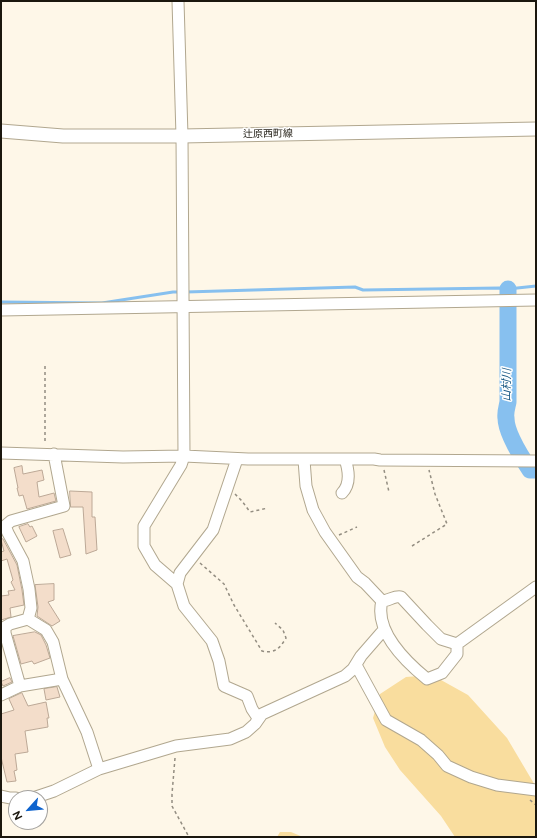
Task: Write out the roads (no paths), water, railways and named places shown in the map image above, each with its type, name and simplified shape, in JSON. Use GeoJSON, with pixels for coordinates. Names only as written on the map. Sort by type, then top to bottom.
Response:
{"type":"FeatureCollection","features":[{"type":"Feature","properties":{"kind":"main road","name":"辻原西町線"},"geometry":{"type":"LineString","coordinates":[[1,132],[64,136],[182,136],[536,129]]}},
{"type":"Feature","properties":{"kind":"street"},"geometry":{"type":"LineString","coordinates":[[178,1],[182,136],[184,456],[181,465],[144,526],[144,546],[155,565],[177,584],[184,606],[212,641],[219,661],[224,686],[247,696],[252,709],[258,718]]}},
{"type":"Feature","properties":{"kind":"street"},"geometry":{"type":"LineString","coordinates":[[1,310],[536,300]]}},
{"type":"Feature","properties":{"kind":"street"},"geometry":{"type":"LineString","coordinates":[[1,453],[123,457],[184,456],[237,459],[536,461]]}},
{"type":"Feature","properties":{"kind":"street"},"geometry":{"type":"LineString","coordinates":[[28,618],[31,608],[29,589],[23,561],[3,526],[11,521],[64,506],[49,454]]}},
{"type":"Feature","properties":{"kind":"street"},"geometry":{"type":"LineString","coordinates":[[177,584],[180,573],[213,530],[216,517],[237,459]]}},
{"type":"Feature","properties":{"kind":"street"},"geometry":{"type":"LineString","coordinates":[[342,493],[347,488],[348,482],[348,467],[345,459]]}},
{"type":"Feature","properties":{"kind":"street"},"geometry":{"type":"LineString","coordinates":[[304,460],[306,486],[313,510],[330,540],[357,577],[365,583],[382,601]]}},
{"type":"Feature","properties":{"kind":"street"},"geometry":{"type":"LineString","coordinates":[[457,644],[536,587]]}},
{"type":"Feature","properties":{"kind":"street"},"geometry":{"type":"LineString","coordinates":[[382,601],[398,596],[402,597],[441,639],[457,644]]}},
{"type":"Feature","properties":{"kind":"street"},"geometry":{"type":"LineString","coordinates":[[382,601],[380,609],[385,631],[392,644],[427,679],[442,673],[457,654],[457,644]]}},
{"type":"Feature","properties":{"kind":"street"},"geometry":{"type":"LineString","coordinates":[[28,618],[46,630],[53,642],[62,679],[86,732],[99,769]]}},
{"type":"Feature","properties":{"kind":"street"},"geometry":{"type":"LineString","coordinates":[[20,686],[5,633],[5,627],[28,618]]}},
{"type":"Feature","properties":{"kind":"street"},"geometry":{"type":"LineString","coordinates":[[48,793],[99,769],[176,746],[230,739],[246,732],[255,724],[262,714],[345,676],[353,669],[381,633],[385,631]]}},
{"type":"Feature","properties":{"kind":"street"},"geometry":{"type":"LineString","coordinates":[[356,664],[386,720],[421,740],[447,766],[471,777],[497,785],[536,790]]}},
{"type":"Feature","properties":{"kind":"street"},"geometry":{"type":"LineString","coordinates":[[1,695],[20,686],[62,679]]}},
{"type":"Feature","properties":{"kind":"waterway"},"geometry":{"type":"LineString","coordinates":[[186,292],[355,287],[363,290],[508,289],[536,286]]}},
{"type":"Feature","properties":{"kind":"waterway","name":"山村川"},"geometry":{"type":"LineString","coordinates":[[508,289],[507,424],[515,445],[530,470],[536,470]]}},
{"type":"Feature","properties":{"kind":"waterway"},"geometry":{"type":"LineString","coordinates":[[1,302],[102,303],[180,292]]}}]}
